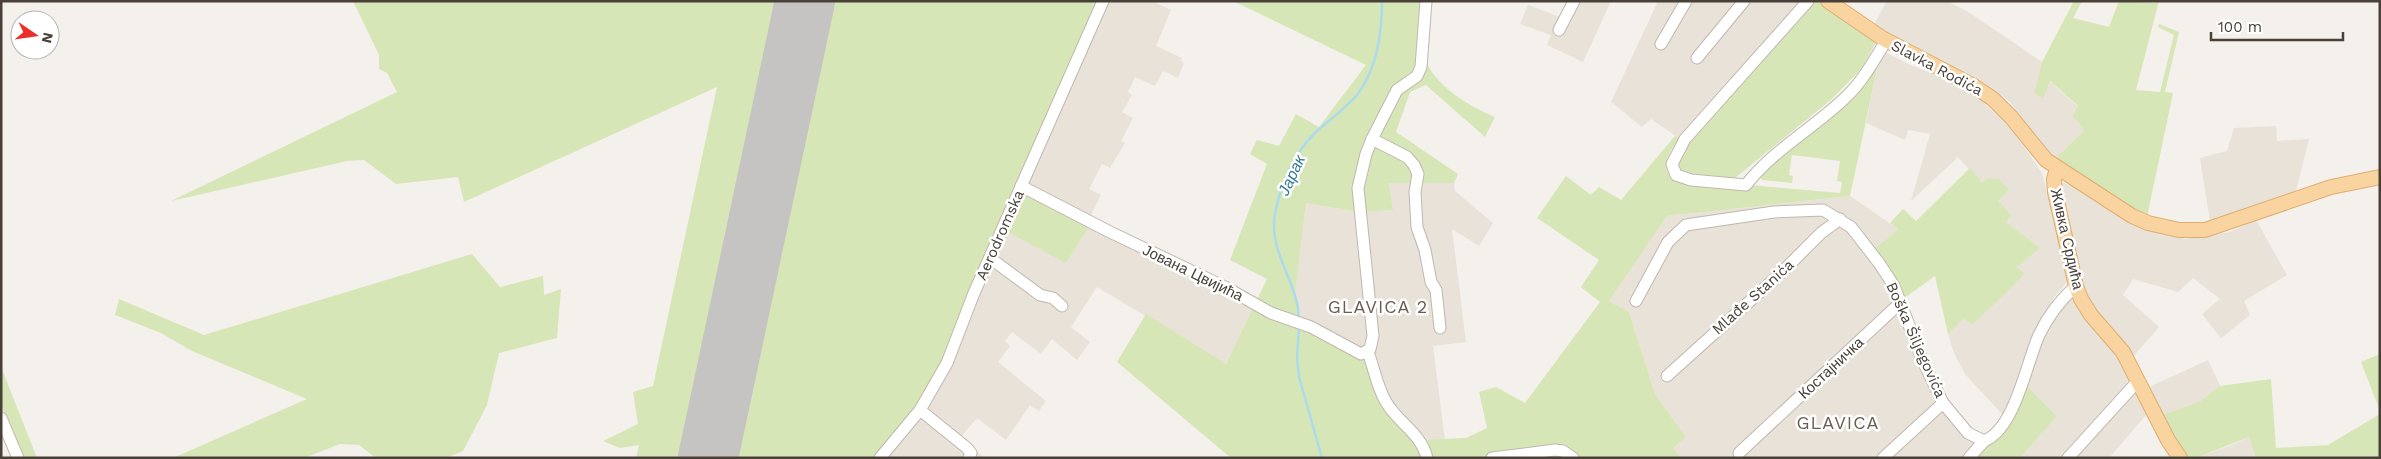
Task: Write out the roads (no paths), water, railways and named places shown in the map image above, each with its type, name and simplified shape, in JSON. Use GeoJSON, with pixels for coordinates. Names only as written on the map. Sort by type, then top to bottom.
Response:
{"type":"FeatureCollection","features":[{"type":"Feature","properties":{"kind":"main road","name":"Slavka Rodića"},"geometry":{"type":"LineString","coordinates":[[1828,1],[1886,41],[1972,85],[1993,99],[2012,117],[2046,160],[2057,169],[2132,216],[2161,227],[2190,231],[2221,225],[2331,187],[2380,177]]}},
{"type":"Feature","properties":{"kind":"main road","name":"Живка Срдића"},"geometry":{"type":"LineString","coordinates":[[2057,169],[2054,179],[2055,192],[2076,286],[2091,315],[2123,352],[2137,382],[2180,458]]}},
{"type":"Feature","properties":{"kind":"street","name":"Aerodromska"},"geometry":{"type":"LineString","coordinates":[[880,458],[920,410],[947,363],[1021,186],[1103,1]]}},
{"type":"Feature","properties":{"kind":"street"},"geometry":{"type":"LineString","coordinates":[[1426,1],[1421,67],[1417,76],[1397,90],[1366,154],[1358,188],[1373,336],[1368,352],[1386,402],[1392,412],[1418,438],[1427,456]]}},
{"type":"Feature","properties":{"kind":"street"},"geometry":{"type":"LineString","coordinates":[[1559,30],[1574,1]]}},
{"type":"Feature","properties":{"kind":"street"},"geometry":{"type":"LineString","coordinates":[[1661,44],[1686,1]]}},
{"type":"Feature","properties":{"kind":"street"},"geometry":{"type":"LineString","coordinates":[[1696,58],[1744,1]]}},
{"type":"Feature","properties":{"kind":"street"},"geometry":{"type":"LineString","coordinates":[[1808,1],[1685,139],[1672,164],[1676,175],[1691,180],[1746,185],[1759,169],[1846,97],[1860,82],[1886,41]]}},
{"type":"Feature","properties":{"kind":"street"},"geometry":{"type":"LineString","coordinates":[[1372,139],[1407,157],[1414,165],[1418,174],[1415,192],[1417,227],[1425,250],[1431,282],[1436,290],[1440,328]]}},
{"type":"Feature","properties":{"kind":"street","name":"Јована Цвијића"},"geometry":{"type":"LineString","coordinates":[[1021,186],[1099,227],[1225,287],[1271,313],[1311,327],[1358,353],[1368,352]]}},
{"type":"Feature","properties":{"kind":"street","name":"Boška Šiljegovića"},"geometry":{"type":"LineString","coordinates":[[1636,302],[1668,242],[1686,225],[1714,219],[1808,209],[1822,210],[1851,227],[1879,263],[1894,286],[1922,359],[1943,403],[1968,433],[1984,441]]}},
{"type":"Feature","properties":{"kind":"street","name":"Mlađe Stanića"},"geometry":{"type":"LineString","coordinates":[[1668,376],[1781,273],[1821,233],[1840,219]]}},
{"type":"Feature","properties":{"kind":"street"},"geometry":{"type":"LineString","coordinates":[[990,258],[1040,295],[1053,298],[1062,306]]}},
{"type":"Feature","properties":{"kind":"street"},"geometry":{"type":"LineString","coordinates":[[1969,458],[1984,441],[1995,435],[2004,423],[2015,401],[2039,335],[2058,304],[2076,286]]}},
{"type":"Feature","properties":{"kind":"street","name":"Костајничка"},"geometry":{"type":"LineString","coordinates":[[1738,456],[1900,303]]}},
{"type":"Feature","properties":{"kind":"street"},"geometry":{"type":"LineString","coordinates":[[2068,458],[2137,382]]}},
{"type":"Feature","properties":{"kind":"street"},"geometry":{"type":"LineString","coordinates":[[1883,458],[1943,403]]}},
{"type":"Feature","properties":{"kind":"street"},"geometry":{"type":"LineString","coordinates":[[920,410],[967,448],[971,453],[970,458]]}},
{"type":"Feature","properties":{"kind":"street"},"geometry":{"type":"LineString","coordinates":[[1,418],[18,458]]}},
{"type":"Feature","properties":{"kind":"street"},"geometry":{"type":"LineString","coordinates":[[1492,458],[1555,450],[1563,451],[1573,458]]}},
{"type":"Feature","properties":{"kind":"waterway","name":"Јарак"},"geometry":{"type":"LineString","coordinates":[[1299,320],[1298,306],[1276,242],[1274,228],[1277,203],[1294,160],[1307,141],[1342,110],[1364,85],[1377,50],[1381,26],[1382,1]]}},
{"type":"Feature","properties":{"kind":"waterway","name":"Јарак"},"geometry":{"type":"LineString","coordinates":[[1299,328],[1297,358],[1299,377],[1322,458]]}},
{"type":"Feature","properties":{"kind":"district","name":"GLAVICA 2"},"geometry":{"type":"Point","coordinates":[1378,307]}},
{"type":"Feature","properties":{"kind":"district","name":"GLAVICA"},"geometry":{"type":"Point","coordinates":[1838,423]}}]}
